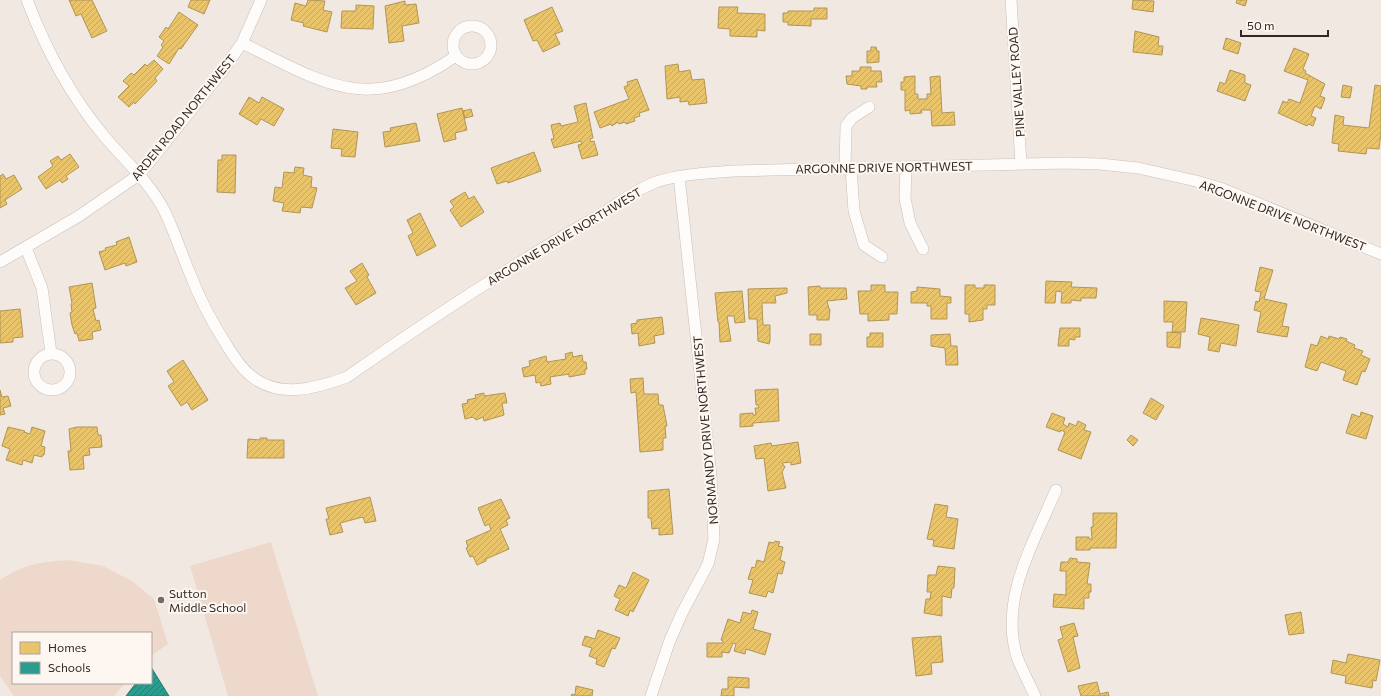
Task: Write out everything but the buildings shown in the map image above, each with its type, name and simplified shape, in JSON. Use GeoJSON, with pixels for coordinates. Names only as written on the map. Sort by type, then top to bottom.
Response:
{"type":"FeatureCollection","features":[{"type":"Feature","properties":{"kind":"street","name":"ARGONNE DRIVE NORTHWEST"},"geometry":{"type":"LineString","coordinates":[[27,0],[49,52],[66,83],[105,138],[140,174],[164,210],[202,302],[238,362],[250,375],[266,385],[277,389],[293,390],[326,385],[347,376],[494,278],[595,218],[629,195],[655,183],[679,176],[734,171],[1021,164],[1100,164],[1171,174],[1223,189],[1381,254]]}},
{"type":"Feature","properties":{"kind":"street","name":"ARDEN ROAD NORTHWEST"},"geometry":{"type":"LineString","coordinates":[[0,262],[79,216],[140,174],[223,70],[242,43],[261,0]]}},
{"type":"Feature","properties":{"kind":"street","name":"PINE VALLEY ROAD"},"geometry":{"type":"LineString","coordinates":[[1011,0],[1021,164]]}},
{"type":"Feature","properties":{"kind":"street"},"geometry":{"type":"LineString","coordinates":[[242,43],[321,81],[355,89],[377,89],[400,85],[437,69],[456,56]]}},
{"type":"Feature","properties":{"kind":"street"},"geometry":{"type":"LineString","coordinates":[[869,107],[852,118],[846,126],[848,168],[854,212],[864,245],[882,257]]}},
{"type":"Feature","properties":{"kind":"street"},"geometry":{"type":"LineString","coordinates":[[906,167],[905,198],[910,223],[923,249]]}},
{"type":"Feature","properties":{"kind":"street","name":"NORMANDY DRIVE NORTHWEST"},"geometry":{"type":"LineString","coordinates":[[651,696],[670,640],[682,613],[708,564],[714,539],[711,476],[679,176]]}},
{"type":"Feature","properties":{"kind":"street"},"geometry":{"type":"LineString","coordinates":[[26,248],[42,288],[51,353]]}},
{"type":"Feature","properties":{"kind":"street"},"geometry":{"type":"LineString","coordinates":[[1035,696],[1018,657],[1013,638],[1012,620],[1014,598],[1019,580],[1056,490]]}},
{"type":"Feature","properties":{"kind":"shaded area"},"geometry":{"type":"Polygon","coordinates":[[[271,542],[318,696],[228,696],[190,566],[271,542]]]}},
{"type":"Feature","properties":{"kind":"shaded area"},"geometry":{"type":"Polygon","coordinates":[[[68,560],[103,566],[132,581],[154,599],[168,644],[152,655],[152,632],[12,632],[12,684],[124,684],[114,696],[14,696],[0,676],[0,580],[25,567],[68,560]]]}},
{"type":"Feature","properties":{"kind":"place","name":"Sutton Middle School"},"geometry":{"type":"Point","coordinates":[161,600]}}]}
